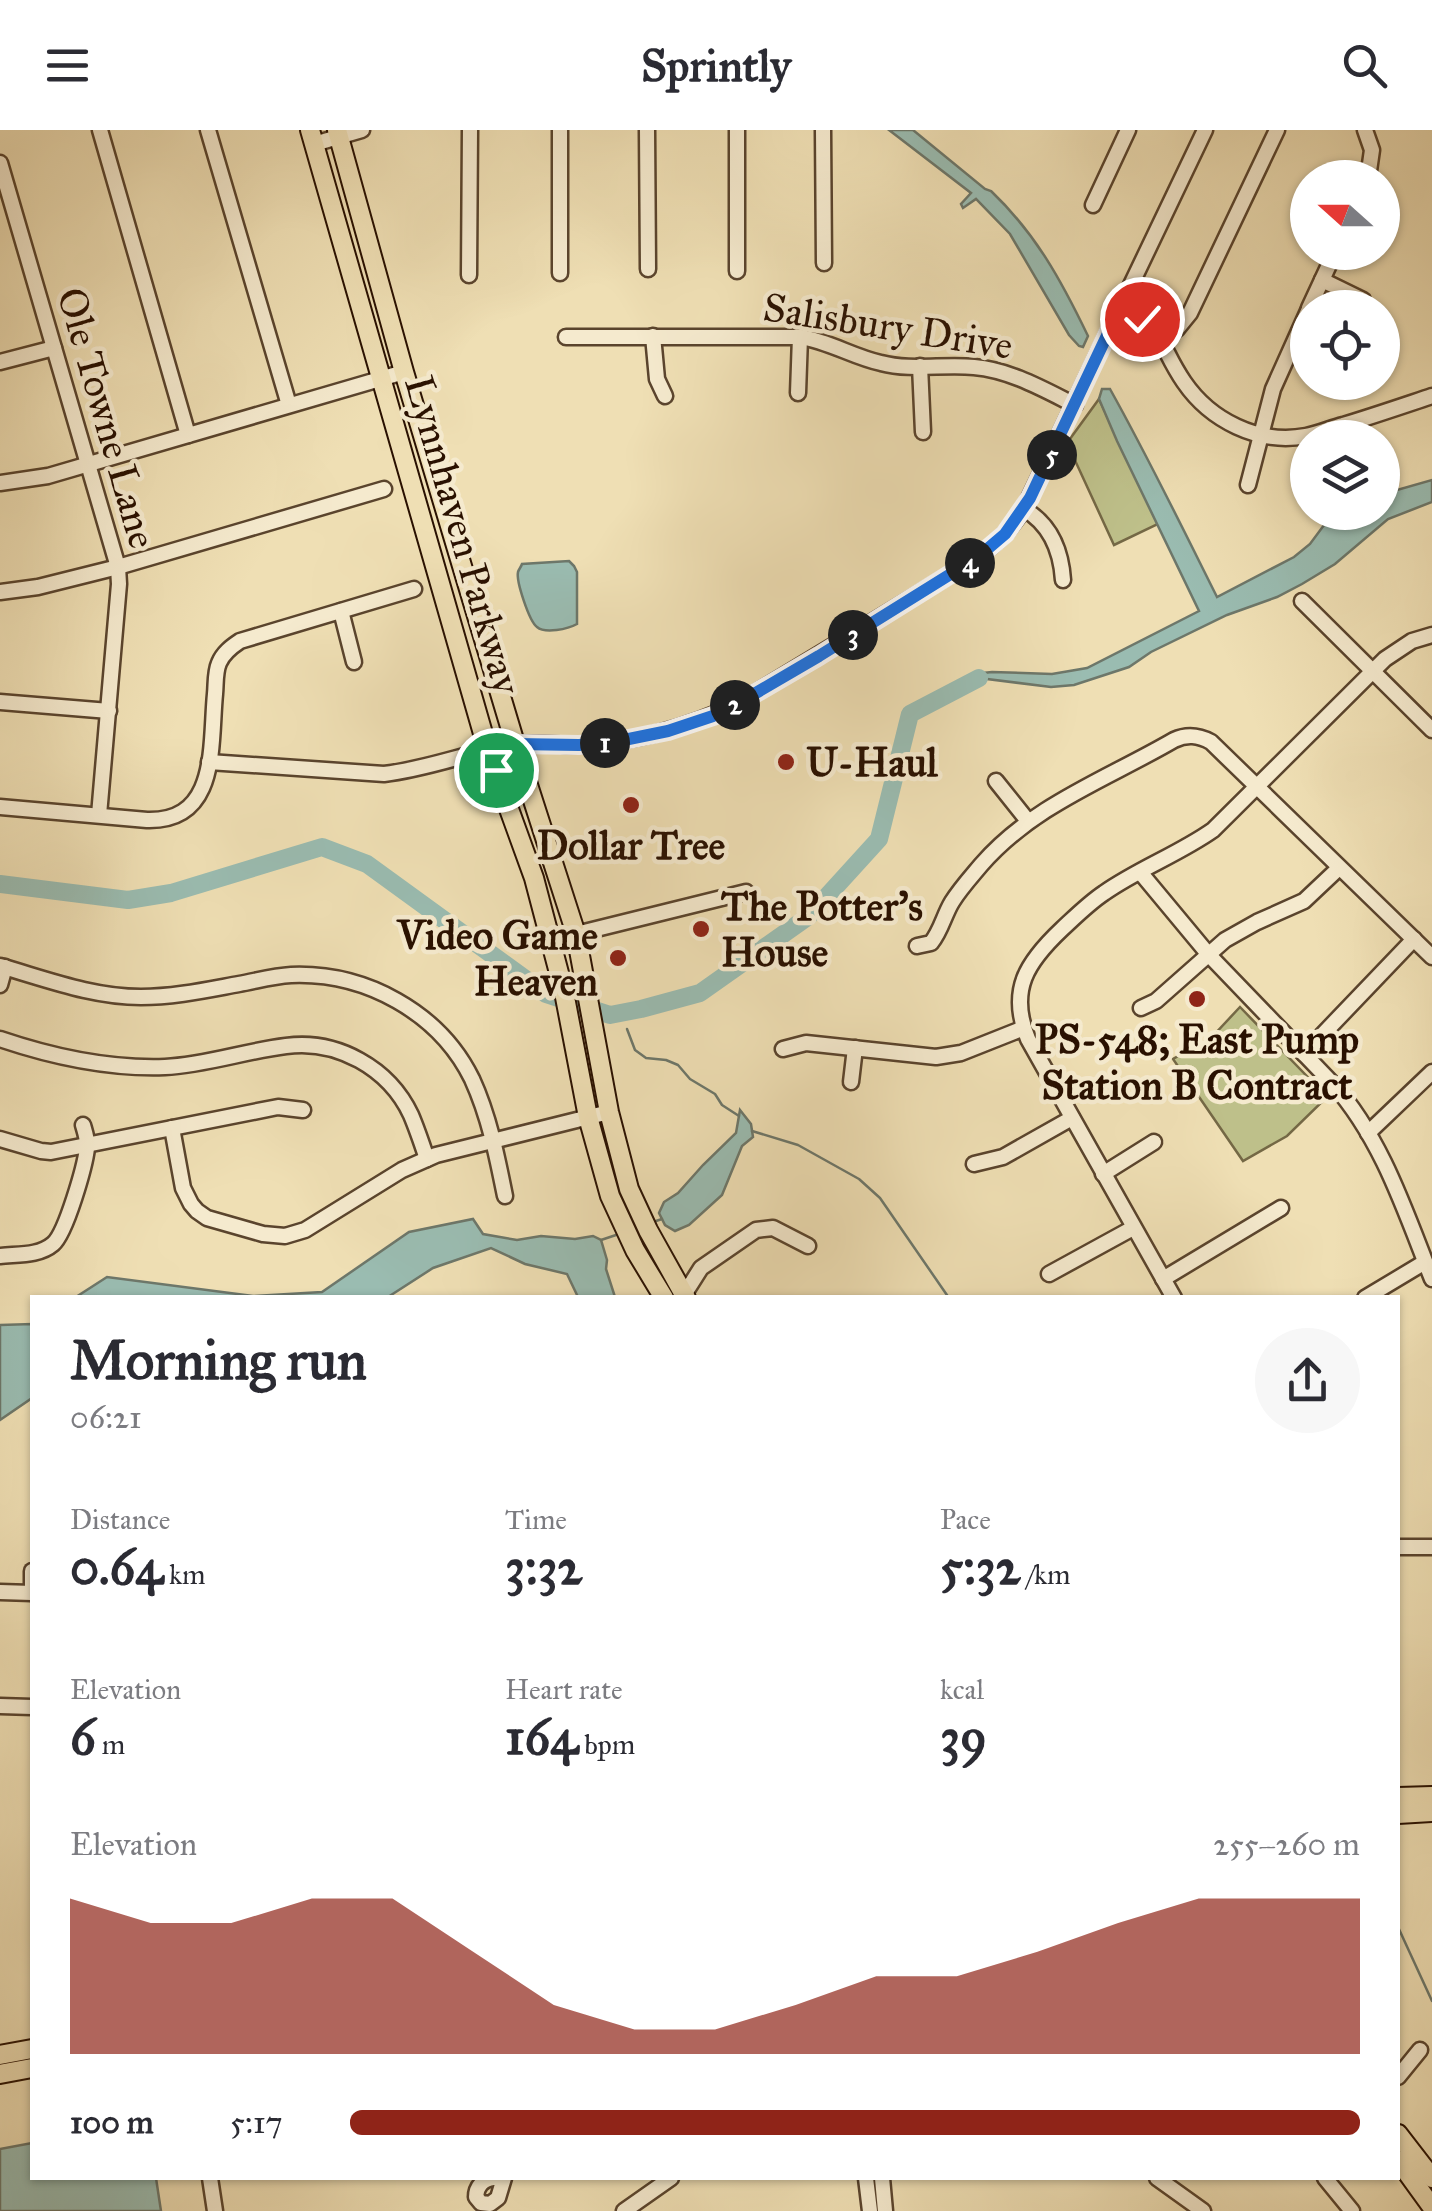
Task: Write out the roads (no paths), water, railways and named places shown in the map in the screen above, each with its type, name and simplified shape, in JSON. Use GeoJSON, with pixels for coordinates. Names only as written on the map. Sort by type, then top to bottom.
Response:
{"type":"FeatureCollection","features":[{"type":"Feature","properties":{"kind":"main road","name":"Lynnhaven Parkway"},"geometry":{"type":"LineString","coordinates":[[338,133],[404,372],[576,934],[608,1112],[629,1189],[683,1295]]}},
{"type":"Feature","properties":{"kind":"main road","name":"Lynnhaven Parkway"},"geometry":{"type":"LineString","coordinates":[[312,137],[488,751],[528,858],[564,992],[588,1117],[610,1196],[661,1295]]}},
{"type":"Feature","properties":{"kind":"main road"},"geometry":{"type":"LineString","coordinates":[[528,858],[540,876],[556,921],[566,932],[576,934]]}},
{"type":"Feature","properties":{"kind":"main road"},"geometry":{"type":"LineString","coordinates":[[1400,1797],[1432,1796]]}},
{"type":"Feature","properties":{"kind":"main road"},"geometry":{"type":"LineString","coordinates":[[1400,1814],[1432,1812]]}},
{"type":"Feature","properties":{"kind":"main road"},"geometry":{"type":"LineString","coordinates":[[0,2055],[30,2049]]}},
{"type":"Feature","properties":{"kind":"main road"},"geometry":{"type":"LineString","coordinates":[[0,2074],[30,2068]]}},
{"type":"Feature","properties":{"kind":"main road"},"geometry":{"type":"LineString","coordinates":[[1400,2137],[1432,2178]]}},
{"type":"Feature","properties":{"kind":"main road"},"geometry":{"type":"LineString","coordinates":[[1400,2163],[1432,2207]]}},
{"type":"Feature","properties":{"kind":"street"},"geometry":{"type":"LineString","coordinates":[[100,130],[188,435]]}},
{"type":"Feature","properties":{"kind":"street"},"geometry":{"type":"LineString","coordinates":[[208,130],[290,406]]}},
{"type":"Feature","properties":{"kind":"street"},"geometry":{"type":"LineString","coordinates":[[312,137],[362,130]]}},
{"type":"Feature","properties":{"kind":"street"},"geometry":{"type":"LineString","coordinates":[[469,275],[470,130]]}},
{"type":"Feature","properties":{"kind":"street"},"geometry":{"type":"LineString","coordinates":[[560,130],[560,273]]}},
{"type":"Feature","properties":{"kind":"street"},"geometry":{"type":"LineString","coordinates":[[647,130],[648,269]]}},
{"type":"Feature","properties":{"kind":"street"},"geometry":{"type":"LineString","coordinates":[[737,130],[737,271]]}},
{"type":"Feature","properties":{"kind":"street"},"geometry":{"type":"LineString","coordinates":[[823,130],[824,263]]}},
{"type":"Feature","properties":{"kind":"street"},"geometry":{"type":"LineString","coordinates":[[1093,205],[1128,130]]}},
{"type":"Feature","properties":{"kind":"street"},"geometry":{"type":"LineString","coordinates":[[209,762],[384,774],[515,744],[606,743],[668,731],[737,704],[978,557],[1005,534],[1024,508],[1205,130]]}},
{"type":"Feature","properties":{"kind":"street"},"geometry":{"type":"LineString","coordinates":[[1161,338],[1190,313],[1277,130]]}},
{"type":"Feature","properties":{"kind":"street"},"geometry":{"type":"LineString","coordinates":[[1366,130],[1371,160]]}},
{"type":"Feature","properties":{"kind":"street","name":"Ole Towne Lane"},"geometry":{"type":"LineString","coordinates":[[0,162],[118,568],[99,816]]}},
{"type":"Feature","properties":{"kind":"street"},"geometry":{"type":"LineString","coordinates":[[1317,290],[1327,270]]}},
{"type":"Feature","properties":{"kind":"street"},"geometry":{"type":"LineString","coordinates":[[1322,280],[1342,290]]}},
{"type":"Feature","properties":{"kind":"street"},"geometry":{"type":"LineString","coordinates":[[1120,308],[1142,319],[1161,338],[1182,380],[1200,403],[1240,429],[1306,436],[1432,396]]}},
{"type":"Feature","properties":{"kind":"street","name":"Salisbury Drive"},"geometry":{"type":"LineString","coordinates":[[566,336],[800,337],[825,342],[882,364],[996,370],[1075,405]]}},
{"type":"Feature","properties":{"kind":"street"},"geometry":{"type":"LineString","coordinates":[[653,336],[657,379],[666,396]]}},
{"type":"Feature","properties":{"kind":"street"},"geometry":{"type":"LineString","coordinates":[[798,392],[800,337]]}},
{"type":"Feature","properties":{"kind":"street"},"geometry":{"type":"LineString","coordinates":[[0,362],[54,348]]}},
{"type":"Feature","properties":{"kind":"street"},"geometry":{"type":"LineString","coordinates":[[1248,485],[1290,348]]}},
{"type":"Feature","properties":{"kind":"street"},"geometry":{"type":"LineString","coordinates":[[920,366],[923,432]]}},
{"type":"Feature","properties":{"kind":"street"},"geometry":{"type":"LineString","coordinates":[[0,483],[48,476],[404,372]]}},
{"type":"Feature","properties":{"kind":"street"},"geometry":{"type":"LineString","coordinates":[[0,592],[118,568],[384,490]]}},
{"type":"Feature","properties":{"kind":"street"},"geometry":{"type":"LineString","coordinates":[[1024,508],[1049,531],[1063,580]]}},
{"type":"Feature","properties":{"kind":"street"},"geometry":{"type":"LineString","coordinates":[[0,807],[158,821],[176,816],[201,794],[207,777],[217,668],[226,652],[240,641],[414,589]]}},
{"type":"Feature","properties":{"kind":"street"},"geometry":{"type":"LineString","coordinates":[[1302,600],[1432,730]]}},
{"type":"Feature","properties":{"kind":"street"},"geometry":{"type":"LineString","coordinates":[[341,611],[354,662]]}},
{"type":"Feature","properties":{"kind":"street"},"geometry":{"type":"LineString","coordinates":[[1172,1295],[1024,1028],[1020,1012],[1022,986],[1031,962],[1085,907],[1118,883],[1213,830],[1397,650],[1432,635]]}},
{"type":"Feature","properties":{"kind":"street"},"geometry":{"type":"LineString","coordinates":[[0,702],[108,711]]}},
{"type":"Feature","properties":{"kind":"street"},"geometry":{"type":"LineString","coordinates":[[916,946],[932,943],[966,882],[1028,822],[1174,740],[1197,736],[1210,742],[1432,956]]}},
{"type":"Feature","properties":{"kind":"street"},"geometry":{"type":"LineString","coordinates":[[996,781],[1028,822]]}},
{"type":"Feature","properties":{"kind":"street"},"geometry":{"type":"LineString","coordinates":[[1142,1008],[1156,1001],[1234,935],[1304,902],[1339,868]]}},
{"type":"Feature","properties":{"kind":"street"},"geometry":{"type":"LineString","coordinates":[[1140,872],[1209,955],[1342,1094],[1380,1153],[1432,1279]]}},
{"type":"Feature","properties":{"kind":"street"},"geometry":{"type":"LineString","coordinates":[[576,934],[746,892]]}},
{"type":"Feature","properties":{"kind":"street"},"geometry":{"type":"LineString","coordinates":[[1304,1054],[1414,940]]}},
{"type":"Feature","properties":{"kind":"street"},"geometry":{"type":"LineString","coordinates":[[0,985],[2,967],[82,990],[124,996],[168,996],[292,975],[360,984],[404,1005],[449,1044],[473,1082],[493,1141],[505,1196]]}},
{"type":"Feature","properties":{"kind":"street"},"geometry":{"type":"LineString","coordinates":[[783,1049],[806,1043],[950,1056],[1024,1028]]}},
{"type":"Feature","properties":{"kind":"street"},"geometry":{"type":"LineString","coordinates":[[0,1039],[78,1060],[138,1067],[184,1065],[285,1046],[330,1048],[360,1061],[387,1081],[412,1116],[426,1159]]}},
{"type":"Feature","properties":{"kind":"street"},"geometry":{"type":"LineString","coordinates":[[851,1082],[855,1048]]}},
{"type":"Feature","properties":{"kind":"street"},"geometry":{"type":"LineString","coordinates":[[1368,1133],[1429,1081]]}},
{"type":"Feature","properties":{"kind":"street"},"geometry":{"type":"LineString","coordinates":[[0,1139],[41,1151],[62,1151],[278,1106],[303,1110]]}},
{"type":"Feature","properties":{"kind":"street"},"geometry":{"type":"LineString","coordinates":[[172,1128],[183,1188],[197,1212],[207,1218],[285,1236],[305,1230],[426,1159],[608,1112]]}},
{"type":"Feature","properties":{"kind":"street"},"geometry":{"type":"LineString","coordinates":[[974,1164],[1003,1156],[1072,1118]]}},
{"type":"Feature","properties":{"kind":"street"},"geometry":{"type":"LineString","coordinates":[[0,1256],[40,1251],[60,1237],[88,1145],[83,1125]]}},
{"type":"Feature","properties":{"kind":"street"},"geometry":{"type":"LineString","coordinates":[[1103,1174],[1154,1142]]}},
{"type":"Feature","properties":{"kind":"street"},"geometry":{"type":"LineString","coordinates":[[1163,1279],[1281,1208]]}},
{"type":"Feature","properties":{"kind":"street"},"geometry":{"type":"LineString","coordinates":[[685,1295],[701,1268],[756,1230],[773,1228],[808,1246]]}},
{"type":"Feature","properties":{"kind":"street"},"geometry":{"type":"LineString","coordinates":[[1049,1274],[1134,1228]]}},
{"type":"Feature","properties":{"kind":"street"},"geometry":{"type":"LineString","coordinates":[[1370,1295],[1425,1262]]}},
{"type":"Feature","properties":{"kind":"street"},"geometry":{"type":"LineString","coordinates":[[1400,1547],[1432,1547]]}},
{"type":"Feature","properties":{"kind":"street"},"geometry":{"type":"LineString","coordinates":[[0,1592],[30,1593]]}},
{"type":"Feature","properties":{"kind":"street"},"geometry":{"type":"LineString","coordinates":[[0,1706],[30,1707]]}},
{"type":"Feature","properties":{"kind":"street"},"geometry":{"type":"LineString","coordinates":[[1400,2075],[1420,2050]]}},
{"type":"Feature","properties":{"kind":"street"},"geometry":{"type":"LineString","coordinates":[[210,2180],[215,2211]]}},
{"type":"Feature","properties":{"kind":"street"},"geometry":{"type":"LineString","coordinates":[[624,2211],[668,2180]]}},
{"type":"Feature","properties":{"kind":"street"},"geometry":{"type":"LineString","coordinates":[[866,2180],[870,2211]]}},
{"type":"Feature","properties":{"kind":"street"},"geometry":{"type":"LineString","coordinates":[[882,2180],[886,2211]]}},
{"type":"Feature","properties":{"kind":"street"},"geometry":{"type":"LineString","coordinates":[[1160,2180],[1204,2211]]}},
{"type":"Feature","properties":{"kind":"street"},"geometry":{"type":"LineString","coordinates":[[1326,2180],[1352,2211]]}},
{"type":"Feature","properties":{"kind":"water"},"geometry":{"type":"Polygon","coordinates":[[[889,130],[913,130],[1007,207],[1034,241],[1068,296],[1088,336],[1083,347],[1069,335],[1010,234],[976,199],[963,208],[961,204],[971,193],[889,130]]]}},
{"type":"Feature","properties":{"kind":"water"},"geometry":{"type":"Polygon","coordinates":[[[1102,389],[1110,389],[1217,597],[1294,557],[1320,530],[1375,530],[1335,564],[1302,584],[1227,615],[1129,667],[1074,685],[1051,687],[979,678],[992,672],[1052,674],[1087,668],[1199,611],[1099,399],[1102,389]]]}},
{"type":"Feature","properties":{"kind":"water"},"geometry":{"type":"Polygon","coordinates":[[[1432,480],[1432,502],[1400,514],[1400,489],[1432,480]]]}},
{"type":"Feature","properties":{"kind":"water"},"geometry":{"type":"Polygon","coordinates":[[[569,561],[577,572],[577,624],[557,630],[541,629],[527,609],[518,571],[522,564],[569,561]]]}},
{"type":"Feature","properties":{"kind":"water"},"geometry":{"type":"Polygon","coordinates":[[[740,1110],[751,1124],[753,1137],[742,1146],[722,1195],[689,1225],[675,1231],[665,1225],[659,1213],[664,1202],[678,1193],[736,1133],[740,1110]]]}},
{"type":"Feature","properties":{"kind":"water"},"geometry":{"type":"Polygon","coordinates":[[[473,1219],[483,1234],[517,1240],[593,1236],[601,1240],[614,1295],[577,1295],[567,1274],[525,1264],[491,1248],[433,1268],[391,1295],[270,1295],[322,1292],[409,1232],[473,1219]]]}},
{"type":"Feature","properties":{"kind":"water"},"geometry":{"type":"Polygon","coordinates":[[[107,1277],[245,1295],[79,1295],[107,1277]]]}},
{"type":"Feature","properties":{"kind":"water"},"geometry":{"type":"Polygon","coordinates":[[[30,1324],[30,1399],[0,1420],[0,1325],[30,1324]]]}},
{"type":"Feature","properties":{"kind":"water"},"geometry":{"type":"Polygon","coordinates":[[[30,2143],[30,2180],[156,2180],[161,2211],[0,2211],[0,2149],[30,2143]]]}},
{"type":"Feature","properties":{"kind":"waterway"},"geometry":{"type":"LineString","coordinates":[[0,884],[128,900],[171,893],[322,847],[367,864],[546,994],[610,1015],[641,1009],[700,993],[809,916],[879,839],[910,714],[979,678]]}},
{"type":"Feature","properties":{"kind":"waterway"},"geometry":{"type":"LineString","coordinates":[[627,1029],[635,1050],[646,1058],[678,1065],[690,1079],[715,1094],[722,1105],[739,1116]]}},
{"type":"Feature","properties":{"kind":"waterway"},"geometry":{"type":"LineString","coordinates":[[752,1131],[798,1145],[859,1179],[880,1198],[947,1295]]}},
{"type":"Feature","properties":{"kind":"waterway"},"geometry":{"type":"LineString","coordinates":[[656,1221],[662,1219]]}},
{"type":"Feature","properties":{"kind":"waterway"},"geometry":{"type":"LineString","coordinates":[[601,1240],[616,1235]]}},
{"type":"Feature","properties":{"kind":"waterway"},"geometry":{"type":"LineString","coordinates":[[1400,1931],[1432,2001]]}},
{"type":"Feature","properties":{"kind":"place","name":"U-Haul"},"geometry":{"type":"Point","coordinates":[786,762]}},
{"type":"Feature","properties":{"kind":"place","name":"Dollar Tree"},"geometry":{"type":"Point","coordinates":[631,805]}},
{"type":"Feature","properties":{"kind":"place","name":"The Potter's House"},"geometry":{"type":"Point","coordinates":[701,929]}},
{"type":"Feature","properties":{"kind":"place","name":"Video Game Heaven"},"geometry":{"type":"Point","coordinates":[618,958]}},
{"type":"Feature","properties":{"kind":"place","name":"PS-548; East Pump Station B Contract"},"geometry":{"type":"Point","coordinates":[1197,999]}}]}
